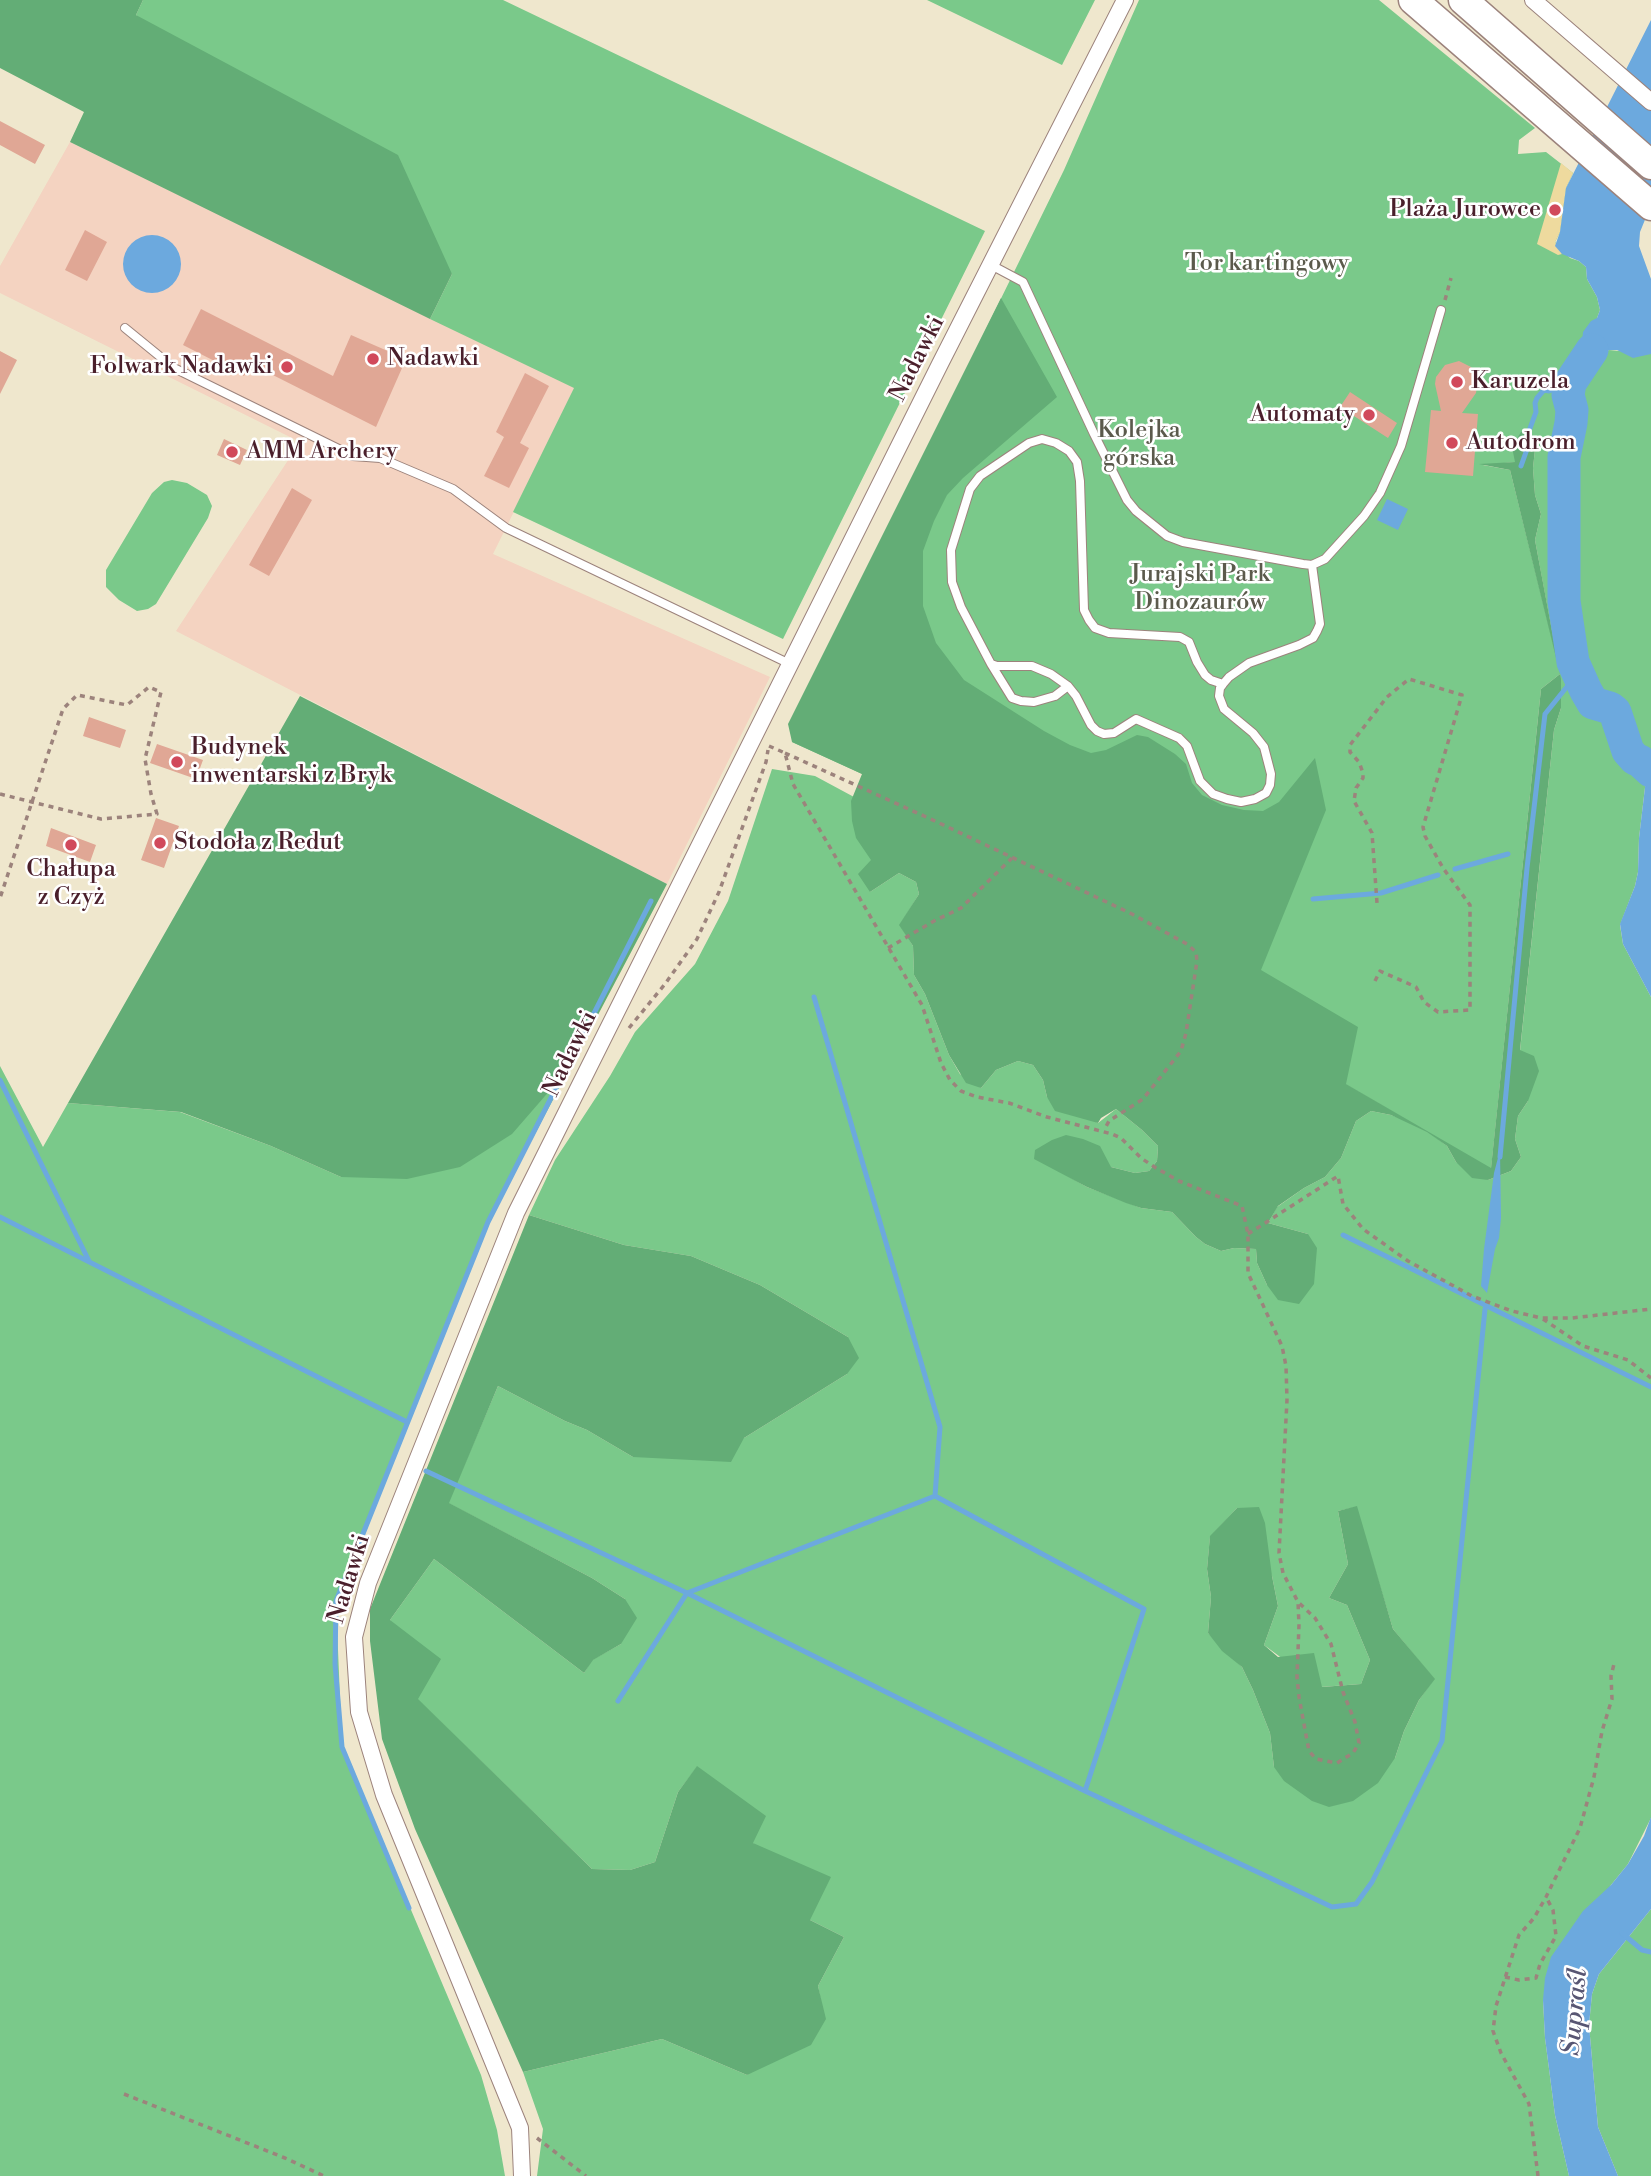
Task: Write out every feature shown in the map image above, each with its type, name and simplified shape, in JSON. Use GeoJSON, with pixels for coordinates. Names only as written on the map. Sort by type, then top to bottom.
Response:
{"type":"FeatureCollection","features":[{"type":"Feature","properties":{"kind":"highway"},"geometry":{"type":"LineString","coordinates":[[1413,0],[1651,206]]}},
{"type":"Feature","properties":{"kind":"highway"},"geometry":{"type":"LineString","coordinates":[[1463,0],[1651,165]]}},
{"type":"Feature","properties":{"kind":"street","name":"Nadawki"},"geometry":{"type":"LineString","coordinates":[[522,2176],[520,2128],[384,1795],[359,1712],[354,1637],[368,1583],[516,1213],[761,743],[771,706],[790,664],[1125,0]]}},
{"type":"Feature","properties":{"kind":"street"},"geometry":{"type":"LineString","coordinates":[[1533,0],[1651,102]]}},
{"type":"Feature","properties":{"kind":"lane"},"geometry":{"type":"LineString","coordinates":[[991,265],[1023,282],[1100,446],[1127,500],[1136,511],[1167,536],[1183,542],[1312,565],[1325,559],[1364,516],[1389,476],[1401,446],[1441,310]]}},
{"type":"Feature","properties":{"kind":"lane"},"geometry":{"type":"LineString","coordinates":[[125,328],[174,368],[353,456],[380,458],[453,489],[506,528],[790,664]]}},
{"type":"Feature","properties":{"kind":"lane"},"geometry":{"type":"LineString","coordinates":[[1068,686],[1055,696],[1034,702],[1012,698],[961,607],[952,582],[951,550],[970,489],[981,476],[1009,456],[1029,443],[1042,439],[1069,451],[1077,462],[1081,491],[1084,610],[1095,628],[1109,633],[1180,637],[1189,642],[1205,675],[1223,684]]}},
{"type":"Feature","properties":{"kind":"lane"},"geometry":{"type":"LineString","coordinates":[[991,664],[1032,666],[1051,674],[1068,686],[1091,725],[1104,734],[1114,733],[1136,719],[1179,738],[1187,746],[1200,781],[1213,794],[1241,802],[1255,799],[1266,793],[1270,785],[1264,747],[1253,733],[1224,709],[1219,696],[1220,688],[1229,677],[1249,663],[1299,646],[1312,638],[1320,624],[1312,565]]}},
{"type":"Feature","properties":{"kind":"path"},"geometry":{"type":"LineString","coordinates":[[1441,310],[1451,278]]}},
{"type":"Feature","properties":{"kind":"path"},"geometry":{"type":"LineString","coordinates":[[1375,981],[1380,971],[1416,987],[1424,1002],[1438,1012],[1470,1010],[1470,905],[1443,868],[1425,836],[1423,827],[1462,695],[1409,679],[1387,697],[1350,745],[1350,752],[1359,762],[1363,773],[1354,801],[1372,833],[1377,903]]}},
{"type":"Feature","properties":{"kind":"path"},"geometry":{"type":"LineString","coordinates":[[0,794],[32,802],[100,819],[157,814],[150,794],[145,760],[161,692],[149,687],[127,705],[77,695],[63,709],[32,802],[0,898]]}},
{"type":"Feature","properties":{"kind":"path"},"geometry":{"type":"LineString","coordinates":[[626,1032],[697,939],[719,892],[766,762],[761,743],[771,706]]}},
{"type":"Feature","properties":{"kind":"path"},"geometry":{"type":"LineString","coordinates":[[761,743],[1132,915],[1187,944],[1196,952],[1190,1009],[1181,1051],[1143,1099],[1110,1121],[1103,1131]]}},
{"type":"Feature","properties":{"kind":"path"},"geometry":{"type":"LineString","coordinates":[[785,753],[793,784],[922,1005],[941,1063],[950,1080],[961,1091],[1121,1138],[1141,1158],[1167,1175],[1242,1206],[1248,1234],[1248,1273],[1282,1346],[1286,1366],[1285,1451],[1279,1553],[1283,1573],[1298,1602],[1315,1618],[1331,1644],[1343,1692],[1356,1722],[1359,1743],[1353,1753],[1337,1763],[1316,1759],[1310,1751],[1306,1735],[1297,1677],[1298,1602]]}},
{"type":"Feature","properties":{"kind":"path"},"geometry":{"type":"LineString","coordinates":[[888,948],[934,920],[961,908],[1012,858]]}},
{"type":"Feature","properties":{"kind":"path"},"geometry":{"type":"LineString","coordinates":[[1248,1234],[1338,1176],[1343,1204],[1363,1229],[1385,1247],[1472,1296],[1512,1311],[1541,1318],[1572,1318],[1651,1309]]}},
{"type":"Feature","properties":{"kind":"path"},"geometry":{"type":"LineString","coordinates":[[1541,1318],[1583,1346],[1628,1360],[1651,1378]]}},
{"type":"Feature","properties":{"kind":"path"},"geometry":{"type":"LineString","coordinates":[[1538,2176],[1528,2104],[1501,2053],[1493,2031],[1496,2006],[1519,1935],[1534,1918],[1546,1897],[1580,1828],[1612,1699],[1611,1676],[1614,1664]]}},
{"type":"Feature","properties":{"kind":"path"},"geometry":{"type":"LineString","coordinates":[[1506,1977],[1519,1980],[1536,1978],[1540,1964],[1556,1936],[1553,1910],[1546,1897]]}},
{"type":"Feature","properties":{"kind":"path"},"geometry":{"type":"LineString","coordinates":[[124,2094],[324,2176]]}},
{"type":"Feature","properties":{"kind":"path"},"geometry":{"type":"LineString","coordinates":[[520,2128],[545,2143],[586,2176]]}},
{"type":"Feature","properties":{"kind":"shaded area","name":"Folwark Nadawki"},"geometry":{"type":"Polygon","coordinates":[[[70,142],[575,388],[493,554],[770,677],[667,884],[176,631],[300,442],[0,293],[0,266],[70,142]]]}},
{"type":"Feature","properties":{"kind":"green space"},"geometry":{"type":"Polygon","coordinates":[[[0,0],[143,0],[136,15],[398,155],[452,274],[430,319],[70,142],[84,112],[0,68],[0,0]]]}},
{"type":"Feature","properties":{"kind":"green space"},"geometry":{"type":"Polygon","coordinates":[[[143,0],[503,0],[985,231],[783,639],[513,512],[574,388],[430,319],[452,274],[136,15],[143,0]]]}},
{"type":"Feature","properties":{"kind":"green space"},"geometry":{"type":"Polygon","coordinates":[[[927,0],[1095,0],[1062,65],[927,0]]]}},
{"type":"Feature","properties":{"kind":"green space"},"geometry":{"type":"Polygon","coordinates":[[[1139,0],[1379,0],[1535,128],[1519,140],[1518,154],[1546,152],[1573,173],[1566,188],[1560,232],[1555,242],[1570,258],[1586,267],[1587,279],[1597,297],[1600,310],[1597,318],[1600,355],[1609,350],[1651,354],[1651,760],[1643,766],[1646,779],[1638,872],[1620,925],[1623,944],[1651,997],[1651,1818],[1628,1864],[1611,1885],[1543,2000],[1555,2115],[1569,2176],[537,2176],[543,2129],[523,2072],[662,2039],[747,2075],[822,2007],[818,1986],[844,1937],[810,1920],[753,1843],[725,1788],[697,1767],[678,1792],[655,1862],[630,1870],[592,1869],[417,1699],[390,1620],[434,1559],[584,1673],[592,1660],[621,1644],[625,1599],[592,1578],[448,1503],[498,1386],[587,1430],[633,1457],[744,1438],[847,1374],[848,1337],[760,1285],[691,1256],[624,1245],[529,1215],[555,1160],[610,1076],[635,1032],[695,964],[728,901],[772,769],[815,776],[854,797],[872,860],[870,892],[899,873],[916,882],[919,894],[900,925],[913,946],[914,975],[960,1074],[981,1088],[996,1070],[1018,1061],[1033,1065],[1043,1080],[1047,1097],[1098,1123],[1116,1109],[1158,1146],[1157,1161],[1149,1171],[1135,1173],[1111,1167],[1064,1174],[1087,1187],[1141,1208],[1172,1212],[1196,1237],[1221,1251],[1234,1248],[1256,1249],[1257,1263],[1267,1285],[1308,1234],[1268,1223],[1277,1207],[1325,1177],[1341,1158],[1356,1121],[1371,1111],[1410,1122],[1345,1084],[1132,897],[792,742],[913,478],[1064,170],[1139,0]],[[1536,440],[1515,462],[1483,465],[1510,470],[1557,659],[1535,540],[1541,514],[1535,495],[1533,468],[1536,440]],[[1560,674],[1541,689],[1491,1169],[1434,1136],[1447,1146],[1456,1162],[1488,1180],[1511,1171],[1521,1157],[1515,1139],[1518,1116],[1528,1101],[1520,1051],[1554,730],[1561,708],[1560,674]],[[1356,1507],[1338,1511],[1348,1564],[1329,1598],[1347,1605],[1370,1660],[1361,1684],[1321,1687],[1264,1645],[1278,1606],[1272,1576],[1237,1508],[1210,1537],[1207,1569],[1211,1597],[1208,1633],[1242,1667],[1270,1733],[1274,1767],[1395,1758],[1419,1700],[1434,1679],[1393,1629],[1356,1507]]]}},
{"type":"Feature","properties":{"kind":"green space"},"geometry":{"type":"Polygon","coordinates":[[[1001,298],[1057,397],[963,478],[947,495],[934,521],[923,551],[923,606],[936,643],[964,680],[1044,731],[1091,753],[1106,750],[1137,735],[1148,737],[1186,764],[1192,783],[1202,795],[1222,805],[1263,811],[1279,802],[1315,758],[1326,810],[1261,970],[1358,1027],[1346,1084],[1491,1168],[1541,689],[1560,674],[1510,470],[1479,464],[1515,462],[1512,447],[1521,432],[1529,431],[1536,440],[1533,468],[1535,495],[1541,514],[1535,540],[1561,679],[1561,708],[1554,730],[1520,1050],[1534,1056],[1539,1071],[1528,1101],[1518,1116],[1515,1139],[1521,1157],[1511,1171],[1488,1180],[1472,1178],[1456,1162],[1447,1146],[1427,1132],[1391,1115],[1371,1111],[1356,1121],[1341,1158],[1325,1177],[1278,1206],[1268,1223],[1308,1234],[1317,1248],[1314,1284],[1299,1304],[1278,1300],[1267,1285],[1257,1263],[1256,1249],[1234,1248],[1221,1251],[1196,1237],[1172,1212],[1126,1203],[1087,1187],[1034,1159],[1035,1150],[1066,1135],[1100,1146],[1111,1167],[1135,1173],[1149,1171],[1157,1161],[1158,1146],[1116,1109],[1101,1118],[1098,1123],[1055,1111],[1047,1097],[1043,1080],[1033,1065],[1018,1061],[996,1070],[981,1088],[966,1083],[949,1055],[925,994],[914,975],[913,946],[899,925],[919,894],[916,882],[899,873],[870,892],[858,874],[871,860],[856,838],[852,821],[851,801],[862,774],[792,742],[788,724],[1001,298]]]}},
{"type":"Feature","properties":{"kind":"green space"},"geometry":{"type":"Polygon","coordinates":[[[172,480],[187,483],[207,495],[212,506],[208,518],[156,604],[137,611],[119,600],[106,587],[106,570],[152,493],[164,482],[172,480]]]}},
{"type":"Feature","properties":{"kind":"green space"},"geometry":{"type":"Polygon","coordinates":[[[300,696],[667,884],[571,1066],[512,1134],[460,1167],[407,1179],[341,1177],[271,1146],[181,1112],[68,1103],[300,696]]]}},
{"type":"Feature","properties":{"kind":"green space"},"geometry":{"type":"Polygon","coordinates":[[[0,1066],[43,1147],[68,1103],[180,1112],[271,1146],[341,1177],[571,1066],[488,1222],[336,1601],[342,1747],[481,2075],[497,2130],[505,2176],[0,2176],[0,1066]]]}},
{"type":"Feature","properties":{"kind":"green space"},"geometry":{"type":"Polygon","coordinates":[[[529,1215],[624,1245],[691,1256],[760,1285],[848,1337],[859,1358],[847,1374],[744,1438],[731,1462],[633,1457],[587,1430],[498,1386],[449,1503],[592,1578],[625,1599],[637,1618],[621,1644],[593,1660],[584,1673],[434,1559],[390,1620],[441,1659],[418,1699],[592,1869],[630,1870],[655,1862],[678,1792],[697,1766],[766,1816],[753,1843],[831,1877],[810,1920],[844,1937],[818,1986],[826,2019],[811,2045],[747,2075],[662,2039],[523,2072],[415,1829],[382,1739],[370,1641],[370,1609],[529,1215]]]}},
{"type":"Feature","properties":{"kind":"green space"},"geometry":{"type":"Polygon","coordinates":[[[1357,1506],[1393,1629],[1435,1679],[1419,1700],[1395,1758],[1378,1783],[1353,1801],[1329,1807],[1312,1801],[1284,1781],[1274,1767],[1270,1733],[1242,1667],[1222,1651],[1208,1633],[1211,1597],[1207,1569],[1210,1536],[1237,1508],[1259,1507],[1265,1523],[1278,1606],[1264,1645],[1278,1657],[1314,1653],[1322,1687],[1361,1684],[1370,1660],[1347,1605],[1329,1598],[1348,1564],[1338,1511],[1357,1506]]]}},
{"type":"Feature","properties":{"kind":"green space"},"geometry":{"type":"Polygon","coordinates":[[[1651,1909],[1651,2176],[1618,2176],[1598,2127],[1589,2025],[1592,1994],[1599,1974],[1651,1909]]]}},
{"type":"Feature","properties":{"kind":"sand","name":"Plaża Jurowce"},"geometry":{"type":"Polygon","coordinates":[[[1561,163],[1573,173],[1566,188],[1560,232],[1555,242],[1562,254],[1558,255],[1537,244],[1561,163]]]}},
{"type":"Feature","properties":{"kind":"water"},"geometry":{"type":"Polygon","coordinates":[[[1651,20],[1651,205],[1640,232],[1639,246],[1651,279],[1651,354],[1633,358],[1617,350],[1609,350],[1600,355],[1585,371],[1574,389],[1566,389],[1562,385],[1564,378],[1581,353],[1583,332],[1591,321],[1597,318],[1600,310],[1597,297],[1587,279],[1586,267],[1562,254],[1555,246],[1560,232],[1566,188],[1651,20]]]}},
{"type":"Feature","properties":{"kind":"water"},"geometry":{"type":"Polygon","coordinates":[[[152,235],[163,237],[176,248],[181,264],[179,275],[168,288],[152,293],[141,291],[128,280],[123,264],[125,253],[136,240],[152,235]]]}},
{"type":"Feature","properties":{"kind":"water"},"geometry":{"type":"Polygon","coordinates":[[[1387,499],[1408,509],[1398,530],[1377,520],[1387,499]]]}},
{"type":"Feature","properties":{"kind":"water"},"geometry":{"type":"Polygon","coordinates":[[[1651,760],[1651,997],[1623,944],[1620,924],[1638,872],[1646,779],[1643,766],[1651,760]]]}},
{"type":"Feature","properties":{"kind":"water"},"geometry":{"type":"Polygon","coordinates":[[[1500,1150],[1501,1218],[1487,1293],[1481,1286],[1484,1249],[1494,1173],[1500,1150]]]}},
{"type":"Feature","properties":{"kind":"water","name":"Supraśl"},"geometry":{"type":"Polygon","coordinates":[[[1651,1817],[1651,1909],[1599,1974],[1592,1994],[1589,2025],[1598,2127],[1618,2176],[1569,2176],[1555,2115],[1545,2038],[1545,1978],[1551,1957],[1583,1911],[1611,1885],[1628,1864],[1651,1817]]]}},
{"type":"Feature","properties":{"kind":"building"},"geometry":{"type":"Polygon","coordinates":[[[0,121],[45,145],[35,164],[0,145],[0,121]]]}},
{"type":"Feature","properties":{"kind":"building"},"geometry":{"type":"Polygon","coordinates":[[[85,230],[107,242],[87,281],[65,270],[85,230]]]}},
{"type":"Feature","properties":{"kind":"building","name":"Folwark Nadawki"},"geometry":{"type":"Polygon","coordinates":[[[201,309],[333,376],[351,335],[406,359],[376,427],[251,364],[244,376],[183,345],[201,309]]]}},
{"type":"Feature","properties":{"kind":"building"},"geometry":{"type":"Polygon","coordinates":[[[0,351],[17,360],[0,394],[0,351]]]}},
{"type":"Feature","properties":{"kind":"building","name":"Autodrom"},"geometry":{"type":"Polygon","coordinates":[[[1459,361],[1471,367],[1478,379],[1476,393],[1462,413],[1478,414],[1473,476],[1425,472],[1431,410],[1441,411],[1436,377],[1445,365],[1459,361]]]}},
{"type":"Feature","properties":{"kind":"building"},"geometry":{"type":"Polygon","coordinates":[[[525,373],[549,386],[520,443],[529,448],[509,488],[484,476],[504,437],[496,432],[525,373]]]}},
{"type":"Feature","properties":{"kind":"building","name":"Automaty"},"geometry":{"type":"Polygon","coordinates":[[[1350,392],[1397,423],[1388,438],[1340,407],[1350,392]]]}},
{"type":"Feature","properties":{"kind":"building","name":"AMM Archery"},"geometry":{"type":"Polygon","coordinates":[[[224,439],[247,450],[240,465],[217,455],[224,439]]]}},
{"type":"Feature","properties":{"kind":"building"},"geometry":{"type":"Polygon","coordinates":[[[292,488],[312,500],[269,576],[249,565],[292,488]]]}},
{"type":"Feature","properties":{"kind":"building"},"geometry":{"type":"Polygon","coordinates":[[[89,717],[126,730],[120,748],[83,736],[89,717]]]}},
{"type":"Feature","properties":{"kind":"building","name":"Budynek inwentarski z Bryk"},"geometry":{"type":"Polygon","coordinates":[[[157,744],[203,760],[196,779],[150,763],[157,744]]]}},
{"type":"Feature","properties":{"kind":"building","name":"Stodoła z Redut"},"geometry":{"type":"Polygon","coordinates":[[[156,818],[179,826],[164,868],[141,860],[156,818]]]}},
{"type":"Feature","properties":{"kind":"building","name":"Chałupa z Czyż"},"geometry":{"type":"Polygon","coordinates":[[[51,828],[96,845],[90,862],[46,846],[51,828]]]}},
{"type":"Feature","properties":{"kind":"waterway"},"geometry":{"type":"LineString","coordinates":[[1592,350],[1570,383],[1568,395],[1572,410],[1564,457],[1564,601],[1573,662],[1586,691],[1593,703],[1615,712],[1628,751],[1651,771]]}},
{"type":"Feature","properties":{"kind":"waterway"},"geometry":{"type":"LineString","coordinates":[[1521,466],[1530,441],[1529,431],[1536,412],[1537,398],[1544,390],[1549,391],[1568,384]]}},
{"type":"Feature","properties":{"kind":"waterway"},"geometry":{"type":"LineString","coordinates":[[1500,1157],[1527,868],[1545,714],[1578,673]]}},
{"type":"Feature","properties":{"kind":"waterway"},"geometry":{"type":"LineString","coordinates":[[1455,869],[1508,854]]}},
{"type":"Feature","properties":{"kind":"waterway"},"geometry":{"type":"LineString","coordinates":[[1313,899],[1381,893],[1438,875]]}},
{"type":"Feature","properties":{"kind":"waterway"},"geometry":{"type":"LineString","coordinates":[[409,1908],[342,1747],[335,1664],[336,1601],[488,1222],[651,901]]}},
{"type":"Feature","properties":{"kind":"waterway"},"geometry":{"type":"LineString","coordinates":[[814,997],[940,1427],[935,1496],[1144,1609],[1085,1791]]}},
{"type":"Feature","properties":{"kind":"waterway"},"geometry":{"type":"LineString","coordinates":[[0,1080],[89,1261]]}},
{"type":"Feature","properties":{"kind":"waterway"},"geometry":{"type":"LineString","coordinates":[[0,1217],[407,1422]]}},
{"type":"Feature","properties":{"kind":"waterway"},"geometry":{"type":"LineString","coordinates":[[1343,1235],[1651,1387]]}},
{"type":"Feature","properties":{"kind":"waterway"},"geometry":{"type":"LineString","coordinates":[[426,1471],[687,1593],[1085,1791],[1332,1907],[1356,1904],[1372,1882],[1442,1741],[1485,1309]]}},
{"type":"Feature","properties":{"kind":"waterway"},"geometry":{"type":"LineString","coordinates":[[618,1701],[687,1593],[935,1496]]}},
{"type":"Feature","properties":{"kind":"waterway"},"geometry":{"type":"LineString","coordinates":[[1622,1933],[1642,1950],[1651,1952]]}},
{"type":"Feature","properties":{"kind":"place","name":"Plaża Jurowce"},"geometry":{"type":"Point","coordinates":[1555,210]}},
{"type":"Feature","properties":{"kind":"place","name":"Nadawki"},"geometry":{"type":"Point","coordinates":[373,359]}},
{"type":"Feature","properties":{"kind":"place","name":"Folwark Nadawki"},"geometry":{"type":"Point","coordinates":[287,367]}},
{"type":"Feature","properties":{"kind":"place","name":"Karuzela"},"geometry":{"type":"Point","coordinates":[1457,382]}},
{"type":"Feature","properties":{"kind":"place","name":"Automaty"},"geometry":{"type":"Point","coordinates":[1369,415]}},
{"type":"Feature","properties":{"kind":"place","name":"Autodrom"},"geometry":{"type":"Point","coordinates":[1452,443]}},
{"type":"Feature","properties":{"kind":"place","name":"AMM Archery"},"geometry":{"type":"Point","coordinates":[232,452]}},
{"type":"Feature","properties":{"kind":"place","name":"Budynek inwentarski z Bryk"},"geometry":{"type":"Point","coordinates":[177,762]}},
{"type":"Feature","properties":{"kind":"place","name":"Stodoła z Redut"},"geometry":{"type":"Point","coordinates":[160,843]}},
{"type":"Feature","properties":{"kind":"place","name":"Chałupa z Czyż"},"geometry":{"type":"Point","coordinates":[71,845]}},
{"type":"Feature","properties":{"kind":"park label","name":"Tor kartingowy"},"geometry":{"type":"Point","coordinates":[1267,264]}},
{"type":"Feature","properties":{"kind":"park label","name":"Kolejka górska"},"geometry":{"type":"Point","coordinates":[1139,445]}},
{"type":"Feature","properties":{"kind":"park label","name":"Jurajski Park Dinozaurów"},"geometry":{"type":"Point","coordinates":[1200,589]}}]}
